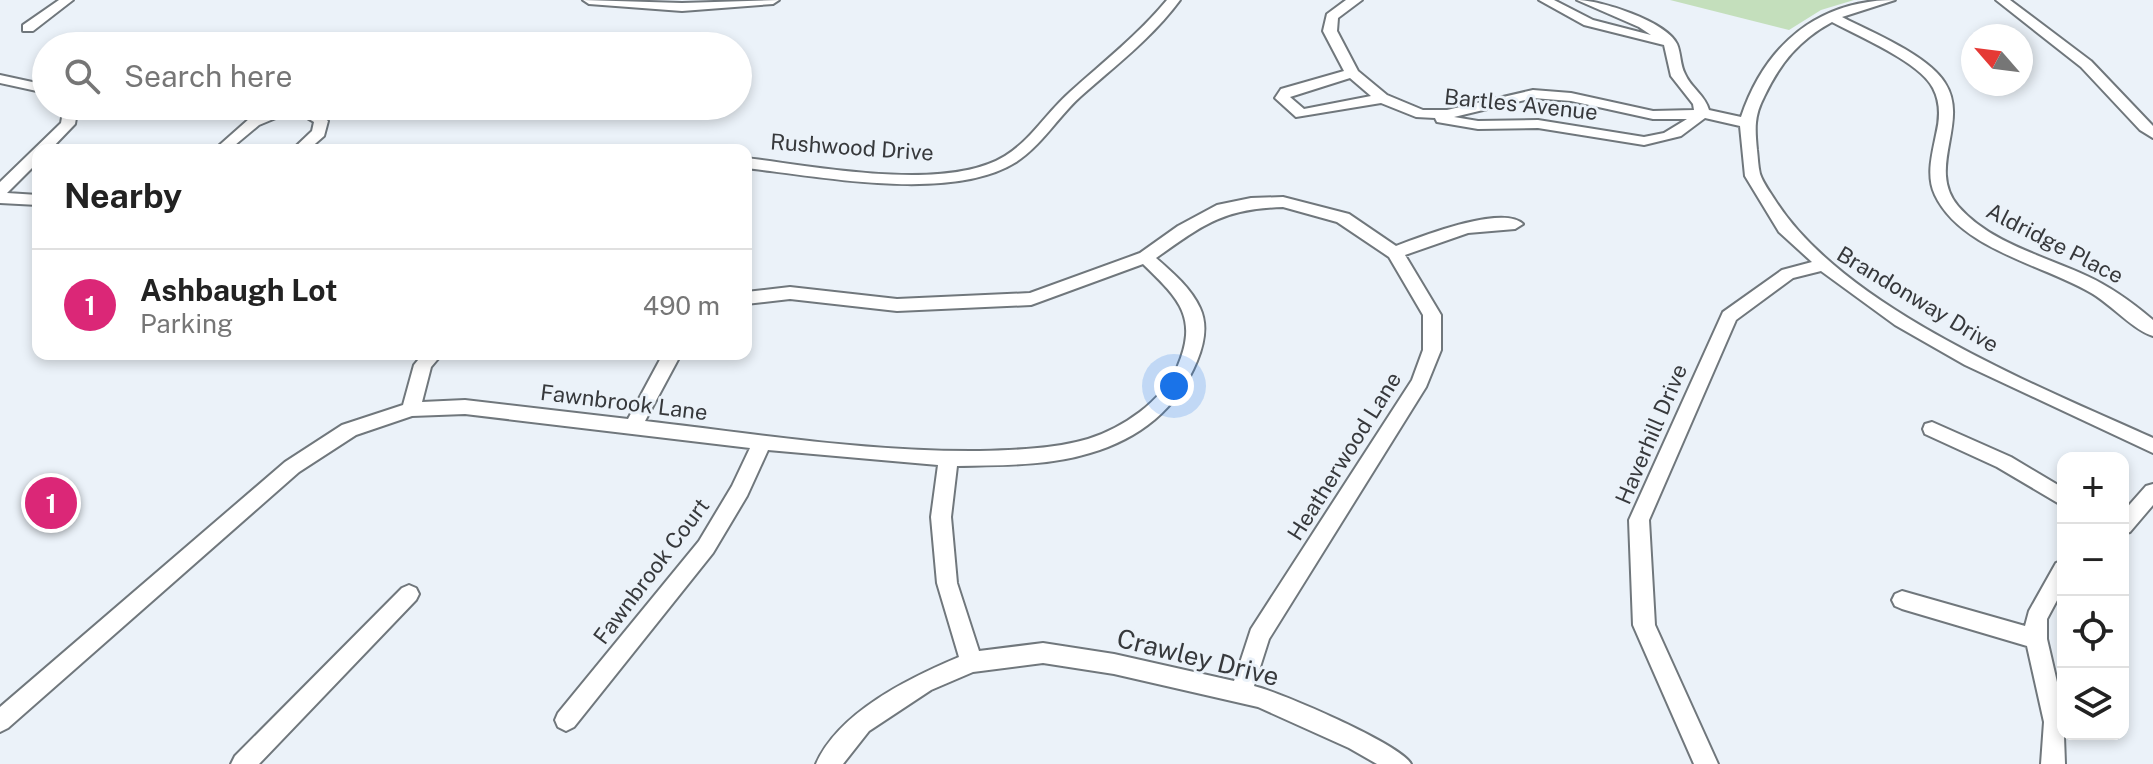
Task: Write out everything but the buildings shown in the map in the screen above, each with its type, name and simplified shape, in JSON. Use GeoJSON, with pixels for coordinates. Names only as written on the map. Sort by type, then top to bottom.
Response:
{"type":"FeatureCollection","features":[{"type":"Feature","properties":{"kind":"street"},"geometry":{"type":"LineString","coordinates":[[28,28],[67,0]]}},
{"type":"Feature","properties":{"kind":"street"},"geometry":{"type":"LineString","coordinates":[[589,0],[682,7],[773,0]]}},
{"type":"Feature","properties":{"kind":"street","name":"Rushwood Drive"},"geometry":{"type":"LineString","coordinates":[[752,164],[914,179],[960,177],[1002,164],[1031,142],[1057,111],[1138,40],[1174,0]]}},
{"type":"Feature","properties":{"kind":"street","name":"Bartles Avenue"},"geometry":{"type":"LineString","coordinates":[[1356,0],[1332,17],[1330,31],[1340,52],[1352,73],[1382,98],[1421,114],[1478,125],[1553,126],[1644,141],[1680,134],[1702,113]]}},
{"type":"Feature","properties":{"kind":"street"},"geometry":{"type":"LineString","coordinates":[[1545,0],[1588,24],[1620,34],[1670,43]]}},
{"type":"Feature","properties":{"kind":"street"},"geometry":{"type":"LineString","coordinates":[[1583,0],[1644,24],[1670,43],[1678,76],[1700,103],[1702,113]]}},
{"type":"Feature","properties":{"kind":"street"},"geometry":{"type":"LineString","coordinates":[[1746,123],[1771,68],[1804,30],[1831,16],[1889,0]]}},
{"type":"Feature","properties":{"kind":"street"},"geometry":{"type":"LineString","coordinates":[[2002,0],[2071,50],[2100,76],[2136,120],[2153,134]]}},
{"type":"Feature","properties":{"kind":"street","name":"Aldridge Place"},"geometry":{"type":"LineString","coordinates":[[1831,16],[1899,53],[1939,83],[1948,115],[1935,176],[1941,193],[1953,210],[1973,227],[2027,258],[2119,301],[2153,330]]}},
{"type":"Feature","properties":{"kind":"street"},"geometry":{"type":"LineString","coordinates":[[1352,73],[1286,92],[1282,98],[1301,114],[1382,98]]}},
{"type":"Feature","properties":{"kind":"street"},"geometry":{"type":"LineString","coordinates":[[0,79],[32,86]]}},
{"type":"Feature","properties":{"kind":"street","name":"Bartles Avenue"},"geometry":{"type":"LineString","coordinates":[[1421,114],[1447,114],[1533,94],[1571,97],[1653,115],[1691,116],[1702,113],[1746,123]]}},
{"type":"Feature","properties":{"kind":"street"},"geometry":{"type":"LineString","coordinates":[[48,144],[69,120]]}},
{"type":"Feature","properties":{"kind":"street"},"geometry":{"type":"LineString","coordinates":[[227,144],[256,120]]}},
{"type":"Feature","properties":{"kind":"street"},"geometry":{"type":"LineString","coordinates":[[306,144],[319,133],[320,120]]}},
{"type":"Feature","properties":{"kind":"street","name":"Brandonway Drive"},"geometry":{"type":"LineString","coordinates":[[1746,123],[1748,153],[1758,189],[1778,220],[1820,266],[1843,284],[1970,360],[2153,446]]}},
{"type":"Feature","properties":{"kind":"street"},"geometry":{"type":"LineString","coordinates":[[0,191],[32,160]]}},
{"type":"Feature","properties":{"kind":"street"},"geometry":{"type":"LineString","coordinates":[[0,198],[32,200]]}},
{"type":"Feature","properties":{"kind":"street","name":"Heatherwood Lane"},"geometry":{"type":"LineString","coordinates":[[752,297],[790,293],[897,305],[1031,299],[1146,257],[1184,230],[1223,209],[1251,203],[1283,202],[1343,218],[1395,253],[1432,315],[1432,350],[1420,382],[1259,636],[1241,693]]}},
{"type":"Feature","properties":{"kind":"street"},"geometry":{"type":"LineString","coordinates":[[1395,253],[1457,229],[1484,223],[1515,224]]}},
{"type":"Feature","properties":{"kind":"street","name":"Fawnbrook Lane"},"geometry":{"type":"LineString","coordinates":[[0,721],[292,467],[349,430],[411,409],[465,407],[870,455],[948,460],[1074,450],[1122,434],[1158,406],[1182,377],[1198,339],[1190,300],[1146,257]]}},
{"type":"Feature","properties":{"kind":"street","name":"Haverhill Drive"},"geometry":{"type":"LineString","coordinates":[[1706,764],[1644,625],[1639,520],[1729,316],[1788,274],[1820,266]]}},
{"type":"Feature","properties":{"kind":"street"},"geometry":{"type":"LineString","coordinates":[[411,409],[423,365],[428,360]]}},
{"type":"Feature","properties":{"kind":"street"},"geometry":{"type":"LineString","coordinates":[[633,427],[669,360]]}},
{"type":"Feature","properties":{"kind":"street"},"geometry":{"type":"LineString","coordinates":[[1932,429],[2004,462],[2057,494]]}},
{"type":"Feature","properties":{"kind":"street","name":"Fawnbrook Court"},"geometry":{"type":"LineString","coordinates":[[566,720],[706,547],[740,490],[762,442]]}},
{"type":"Feature","properties":{"kind":"street"},"geometry":{"type":"LineString","coordinates":[[948,460],[941,517],[947,583],[971,662]]}},
{"type":"Feature","properties":{"kind":"street"},"geometry":{"type":"LineString","coordinates":[[2125,524],[2153,492]]}},
{"type":"Feature","properties":{"kind":"street"},"geometry":{"type":"LineString","coordinates":[[2053,764],[2055,722],[2036,639],[2036,618],[2057,580]]}},
{"type":"Feature","properties":{"kind":"street"},"geometry":{"type":"LineString","coordinates":[[243,764],[409,594]]}},
{"type":"Feature","properties":{"kind":"street"},"geometry":{"type":"LineString","coordinates":[[1902,600],[2036,639]]}},
{"type":"Feature","properties":{"kind":"street","name":"Crawley Drive"},"geometry":{"type":"LineString","coordinates":[[828,764],[861,724],[923,683],[971,662],[1043,653],[1114,664],[1260,697],[1357,740],[1399,764]]}},
{"type":"Feature","properties":{"kind":"green space"},"geometry":{"type":"Polygon","coordinates":[[[1670,0],[1854,0],[1821,10],[1789,30],[1670,0]]]}},
{"type":"Feature","properties":{"kind":"place","name":"Ashbaugh Lot"},"geometry":{"type":"Point","coordinates":[51,503]}}]}
